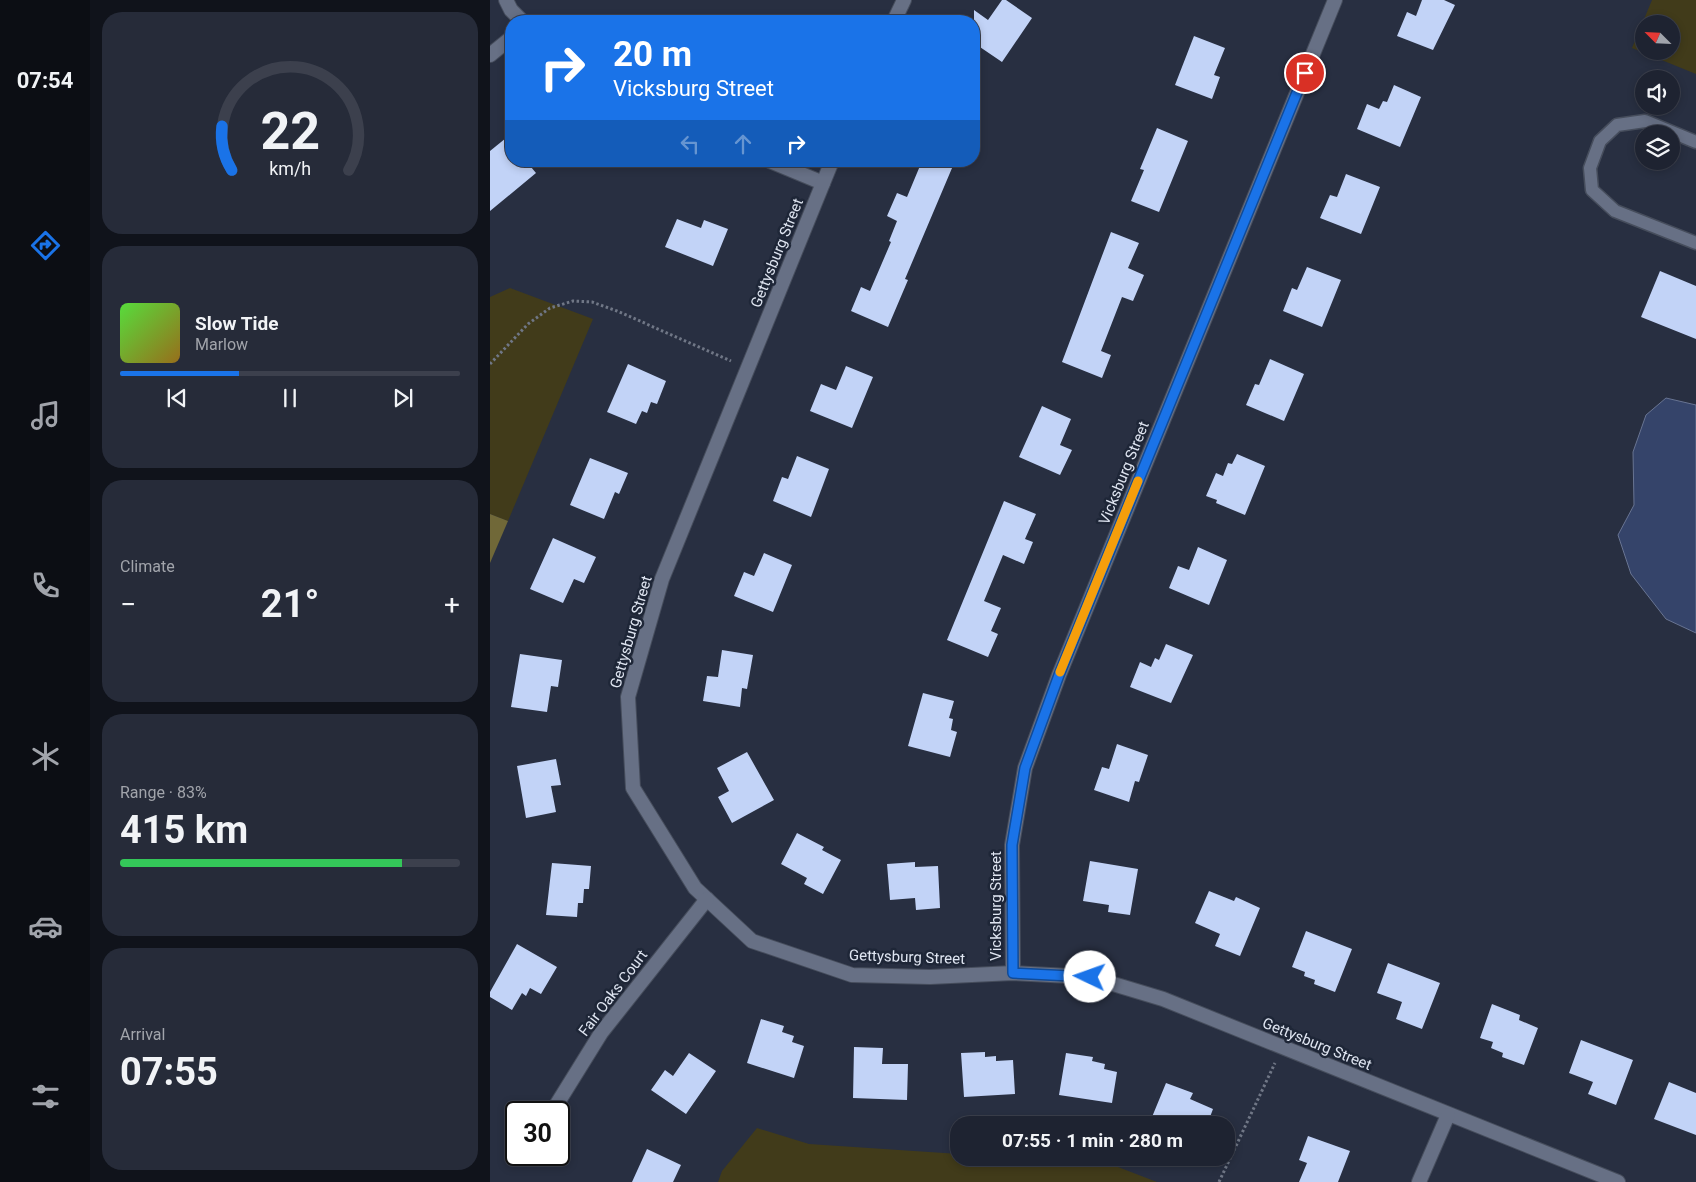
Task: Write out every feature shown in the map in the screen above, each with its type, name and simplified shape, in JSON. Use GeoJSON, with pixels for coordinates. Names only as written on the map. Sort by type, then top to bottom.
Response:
{"type":"FeatureCollection","features":[{"type":"Feature","properties":{"kind":"street"},"geometry":{"type":"LineString","coordinates":[[506,0],[516,15]]}},
{"type":"Feature","properties":{"kind":"street"},"geometry":{"type":"LineString","coordinates":[[897,15],[904,0]]}},
{"type":"Feature","properties":{"kind":"street","name":"Vicksburg Street"},"geometry":{"type":"LineString","coordinates":[[1013,973],[1012,845],[1025,768],[1059,675],[1335,0]]}},
{"type":"Feature","properties":{"kind":"street"},"geometry":{"type":"LineString","coordinates":[[490,55],[505,43]]}},
{"type":"Feature","properties":{"kind":"street"},"geometry":{"type":"LineString","coordinates":[[784,167],[823,183]]}},
{"type":"Feature","properties":{"kind":"street","name":"Gettysburg Street"},"geometry":{"type":"LineString","coordinates":[[830,167],[662,579],[628,697],[633,788],[695,888],[752,941],[852,975],[930,977],[1013,973],[1090,977],[1163,999],[1618,1182]]}},
{"type":"Feature","properties":{"kind":"street","name":"Fair Oaks Court"},"geometry":{"type":"LineString","coordinates":[[559,1101],[601,1033],[707,899]]}},
{"type":"Feature","properties":{"kind":"street"},"geometry":{"type":"LineString","coordinates":[[1420,1182],[1448,1114]]}},
{"type":"Feature","properties":{"kind":"lane"},"geometry":{"type":"LineString","coordinates":[[1696,142],[1646,121],[1617,125],[1600,141],[1590,168],[1592,190],[1615,211],[1696,243]]}},
{"type":"Feature","properties":{"kind":"path"},"geometry":{"type":"LineString","coordinates":[[490,364],[528,324],[550,308],[573,301],[592,302],[617,311],[748,368]]}},
{"type":"Feature","properties":{"kind":"path"},"geometry":{"type":"LineString","coordinates":[[1219,1182],[1282,1047]]}},
{"type":"Feature","properties":{"kind":"shaded area"},"geometry":{"type":"Polygon","coordinates":[[[1652,0],[1696,0],[1696,74],[1662,60],[1680,60],[1680,15],[1646,15],[1652,0]]]}},
{"type":"Feature","properties":{"kind":"shaded area"},"geometry":{"type":"Polygon","coordinates":[[[510,288],[593,319],[508,521],[490,514],[490,297],[510,288]]]}},
{"type":"Feature","properties":{"kind":"shaded area"},"geometry":{"type":"Polygon","coordinates":[[[490,514],[508,521],[490,563],[490,514]]]}},
{"type":"Feature","properties":{"kind":"shaded area"},"geometry":{"type":"Polygon","coordinates":[[[757,1128],[809,1144],[950,1153],[950,1166],[1115,1166],[1157,1182],[718,1182],[722,1171],[757,1128]]]}},
{"type":"Feature","properties":{"kind":"water"},"geometry":{"type":"Polygon","coordinates":[[[1666,398],[1696,405],[1696,633],[1666,619],[1631,574],[1618,535],[1634,505],[1633,452],[1646,415],[1666,398]]]}},
{"type":"Feature","properties":{"kind":"building"},"geometry":{"type":"Polygon","coordinates":[[[1002,0],[1006,0],[1032,18],[1002,62],[980,47],[980,15],[974,15],[974,10],[988,20],[1002,0]]]}},
{"type":"Feature","properties":{"kind":"building"},"geometry":{"type":"Polygon","coordinates":[[[1422,0],[1444,0],[1455,5],[1433,50],[1397,36],[1407,12],[1416,16],[1422,0]]]}},
{"type":"Feature","properties":{"kind":"building"},"geometry":{"type":"Polygon","coordinates":[[[1194,36],[1225,48],[1214,75],[1220,77],[1212,99],[1175,85],[1194,36]]]}},
{"type":"Feature","properties":{"kind":"building"},"geometry":{"type":"Polygon","coordinates":[[[1394,85],[1421,97],[1400,147],[1357,129],[1367,104],[1379,109],[1383,101],[1387,102],[1394,85]]]}},
{"type":"Feature","properties":{"kind":"building"},"geometry":{"type":"Polygon","coordinates":[[[1157,128],[1188,141],[1159,212],[1131,201],[1144,170],[1140,169],[1157,128]]]}},
{"type":"Feature","properties":{"kind":"building"},"geometry":{"type":"Polygon","coordinates":[[[505,139],[505,167],[531,167],[536,173],[490,211],[490,151],[505,139]]]}},
{"type":"Feature","properties":{"kind":"building"},"geometry":{"type":"Polygon","coordinates":[[[920,167],[952,167],[905,279],[908,280],[888,327],[851,311],[861,287],[870,291],[891,242],[889,241],[897,221],[887,216],[897,193],[907,197],[920,167]]]}},
{"type":"Feature","properties":{"kind":"building"},"geometry":{"type":"Polygon","coordinates":[[[1346,174],[1380,187],[1361,234],[1320,218],[1330,195],[1337,197],[1346,174]]]}},
{"type":"Feature","properties":{"kind":"building"},"geometry":{"type":"Polygon","coordinates":[[[677,219],[701,228],[704,220],[728,229],[713,266],[665,247],[677,219]]]}},
{"type":"Feature","properties":{"kind":"building"},"geometry":{"type":"Polygon","coordinates":[[[1111,232],[1139,243],[1128,268],[1144,275],[1133,301],[1122,297],[1101,351],[1111,355],[1102,378],[1062,362],[1111,232]]]}},
{"type":"Feature","properties":{"kind":"building"},"geometry":{"type":"Polygon","coordinates":[[[1307,267],[1341,280],[1322,327],[1283,311],[1292,288],[1297,290],[1307,267]]]}},
{"type":"Feature","properties":{"kind":"building"},"geometry":{"type":"Polygon","coordinates":[[[1660,271],[1696,286],[1696,339],[1641,317],[1660,271]]]}},
{"type":"Feature","properties":{"kind":"building"},"geometry":{"type":"Polygon","coordinates":[[[1270,359],[1304,374],[1284,421],[1246,405],[1255,384],[1259,385],[1270,359]]]}},
{"type":"Feature","properties":{"kind":"building"},"geometry":{"type":"Polygon","coordinates":[[[628,364],[666,381],[657,404],[651,402],[647,413],[642,411],[636,424],[607,412],[628,364]]]}},
{"type":"Feature","properties":{"kind":"building"},"geometry":{"type":"Polygon","coordinates":[[[846,366],[873,377],[852,428],[810,411],[821,384],[836,390],[846,366]]]}},
{"type":"Feature","properties":{"kind":"building"},"geometry":{"type":"Polygon","coordinates":[[[1042,406],[1071,419],[1060,445],[1072,450],[1060,475],[1019,457],[1042,406]]]}},
{"type":"Feature","properties":{"kind":"building"},"geometry":{"type":"Polygon","coordinates":[[[1237,454],[1265,466],[1245,515],[1216,503],[1217,500],[1206,496],[1216,473],[1223,476],[1228,463],[1232,464],[1237,454]]]}},
{"type":"Feature","properties":{"kind":"building"},"geometry":{"type":"Polygon","coordinates":[[[797,456],[829,469],[811,517],[773,501],[782,477],[788,479],[797,456]]]}},
{"type":"Feature","properties":{"kind":"building"},"geometry":{"type":"Polygon","coordinates":[[[590,458],[628,473],[619,494],[615,492],[604,519],[570,505],[590,458]]]}},
{"type":"Feature","properties":{"kind":"building"},"geometry":{"type":"Polygon","coordinates":[[[1004,501],[1036,514],[1025,539],[1033,542],[1024,564],[1003,555],[984,601],[1001,608],[991,631],[998,634],[988,657],[947,640],[1004,501]]]}},
{"type":"Feature","properties":{"kind":"building"},"geometry":{"type":"Polygon","coordinates":[[[553,538],[596,557],[584,583],[574,579],[563,603],[530,589],[553,538]]]}},
{"type":"Feature","properties":{"kind":"building"},"geometry":{"type":"Polygon","coordinates":[[[1198,547],[1227,560],[1209,605],[1169,588],[1178,566],[1189,570],[1198,547]]]}},
{"type":"Feature","properties":{"kind":"building"},"geometry":{"type":"Polygon","coordinates":[[[764,553],[792,565],[773,612],[734,596],[744,572],[754,576],[764,553]]]}},
{"type":"Feature","properties":{"kind":"building"},"geometry":{"type":"Polygon","coordinates":[[[1166,644],[1193,655],[1171,703],[1130,687],[1140,662],[1151,667],[1155,658],[1159,660],[1166,644]]]}},
{"type":"Feature","properties":{"kind":"building"},"geometry":{"type":"Polygon","coordinates":[[[722,650],[753,655],[747,689],[742,688],[740,707],[703,701],[707,676],[718,677],[722,650]]]}},
{"type":"Feature","properties":{"kind":"building"},"geometry":{"type":"Polygon","coordinates":[[[520,654],[562,660],[558,687],[551,686],[547,712],[511,707],[520,654]]]}},
{"type":"Feature","properties":{"kind":"building"},"geometry":{"type":"Polygon","coordinates":[[[923,693],[954,701],[949,718],[953,719],[951,730],[957,732],[950,757],[908,746],[923,693]]]}},
{"type":"Feature","properties":{"kind":"building"},"geometry":{"type":"Polygon","coordinates":[[[1117,744],[1148,755],[1139,782],[1135,781],[1129,802],[1094,790],[1102,767],[1109,769],[1117,744]]]}},
{"type":"Feature","properties":{"kind":"building"},"geometry":{"type":"Polygon","coordinates":[[[747,752],[774,800],[732,823],[718,797],[729,791],[717,768],[747,752]]]}},
{"type":"Feature","properties":{"kind":"building"},"geometry":{"type":"Polygon","coordinates":[[[556,759],[561,785],[551,786],[556,812],[526,818],[517,766],[556,759]]]}},
{"type":"Feature","properties":{"kind":"building"},"geometry":{"type":"Polygon","coordinates":[[[797,833],[824,847],[822,850],[841,860],[823,894],[804,884],[807,878],[781,864],[797,833]]]}},
{"type":"Feature","properties":{"kind":"building"},"geometry":{"type":"Polygon","coordinates":[[[1090,861],[1138,869],[1130,915],[1108,912],[1109,905],[1083,901],[1090,861]]]}},
{"type":"Feature","properties":{"kind":"building"},"geometry":{"type":"Polygon","coordinates":[[[915,862],[915,867],[938,866],[940,908],[916,910],[915,898],[890,900],[887,864],[915,862]]]}},
{"type":"Feature","properties":{"kind":"building"},"geometry":{"type":"Polygon","coordinates":[[[552,863],[591,866],[589,889],[584,889],[583,903],[578,903],[577,917],[546,915],[552,863]]]}},
{"type":"Feature","properties":{"kind":"building"},"geometry":{"type":"Polygon","coordinates":[[[1209,891],[1234,901],[1236,897],[1260,908],[1240,956],[1215,946],[1220,934],[1195,923],[1209,891]]]}},
{"type":"Feature","properties":{"kind":"building"},"geometry":{"type":"Polygon","coordinates":[[[1306,931],[1352,949],[1335,992],[1314,984],[1315,980],[1304,976],[1305,972],[1292,967],[1306,931]]]}},
{"type":"Feature","properties":{"kind":"building"},"geometry":{"type":"Polygon","coordinates":[[[517,944],[557,967],[541,994],[530,988],[526,996],[522,993],[512,1010],[490,997],[490,992],[517,944]]]}},
{"type":"Feature","properties":{"kind":"building"},"geometry":{"type":"Polygon","coordinates":[[[1388,963],[1440,983],[1422,1029],[1396,1019],[1402,1002],[1377,993],[1388,963]]]}},
{"type":"Feature","properties":{"kind":"building"},"geometry":{"type":"Polygon","coordinates":[[[1492,1004],[1520,1015],[1519,1020],[1538,1028],[1524,1065],[1502,1057],[1503,1053],[1491,1048],[1493,1042],[1480,1038],[1492,1004]]]}},
{"type":"Feature","properties":{"kind":"building"},"geometry":{"type":"Polygon","coordinates":[[[761,1019],[784,1026],[782,1032],[794,1036],[792,1042],[804,1046],[794,1078],[747,1063],[761,1019]]]}},
{"type":"Feature","properties":{"kind":"building"},"geometry":{"type":"Polygon","coordinates":[[[1581,1040],[1633,1060],[1616,1105],[1588,1094],[1593,1082],[1569,1073],[1581,1040]]]}},
{"type":"Feature","properties":{"kind":"building"},"geometry":{"type":"Polygon","coordinates":[[[854,1047],[883,1048],[882,1064],[908,1064],[907,1100],[853,1098],[854,1047]]]}},
{"type":"Feature","properties":{"kind":"building"},"geometry":{"type":"Polygon","coordinates":[[[985,1052],[985,1057],[996,1056],[996,1061],[1013,1060],[1015,1094],[964,1097],[961,1053],[985,1052]]]}},
{"type":"Feature","properties":{"kind":"building"},"geometry":{"type":"Polygon","coordinates":[[[689,1053],[716,1071],[686,1114],[651,1090],[665,1070],[673,1076],[689,1053]]]}},
{"type":"Feature","properties":{"kind":"building"},"geometry":{"type":"Polygon","coordinates":[[[1066,1053],[1093,1057],[1092,1061],[1105,1064],[1104,1069],[1117,1072],[1112,1103],[1059,1095],[1066,1053]]]}},
{"type":"Feature","properties":{"kind":"building"},"geometry":{"type":"Polygon","coordinates":[[[1669,1082],[1696,1093],[1696,1135],[1654,1119],[1669,1082]]]}},
{"type":"Feature","properties":{"kind":"building"},"geometry":{"type":"Polygon","coordinates":[[[1166,1083],[1193,1093],[1190,1099],[1213,1109],[1210,1116],[1152,1116],[1166,1083]]]}},
{"type":"Feature","properties":{"kind":"building"},"geometry":{"type":"Polygon","coordinates":[[[1308,1136],[1350,1151],[1338,1182],[1299,1182],[1307,1163],[1299,1160],[1308,1136]]]}},
{"type":"Feature","properties":{"kind":"building"},"geometry":{"type":"Polygon","coordinates":[[[647,1149],[681,1165],[673,1182],[632,1182],[647,1149]]]}},
{"type":"Feature","properties":{"kind":"slow traffic"},"geometry":{"type":"LineString","coordinates":[[1060,672],[1138,481]]}},
{"type":"Feature","properties":{"kind":"route"},"geometry":{"type":"LineString","coordinates":[[1090,977],[1013,973],[1012,845],[1025,768],[1059,675],[1305,73]]}}]}
